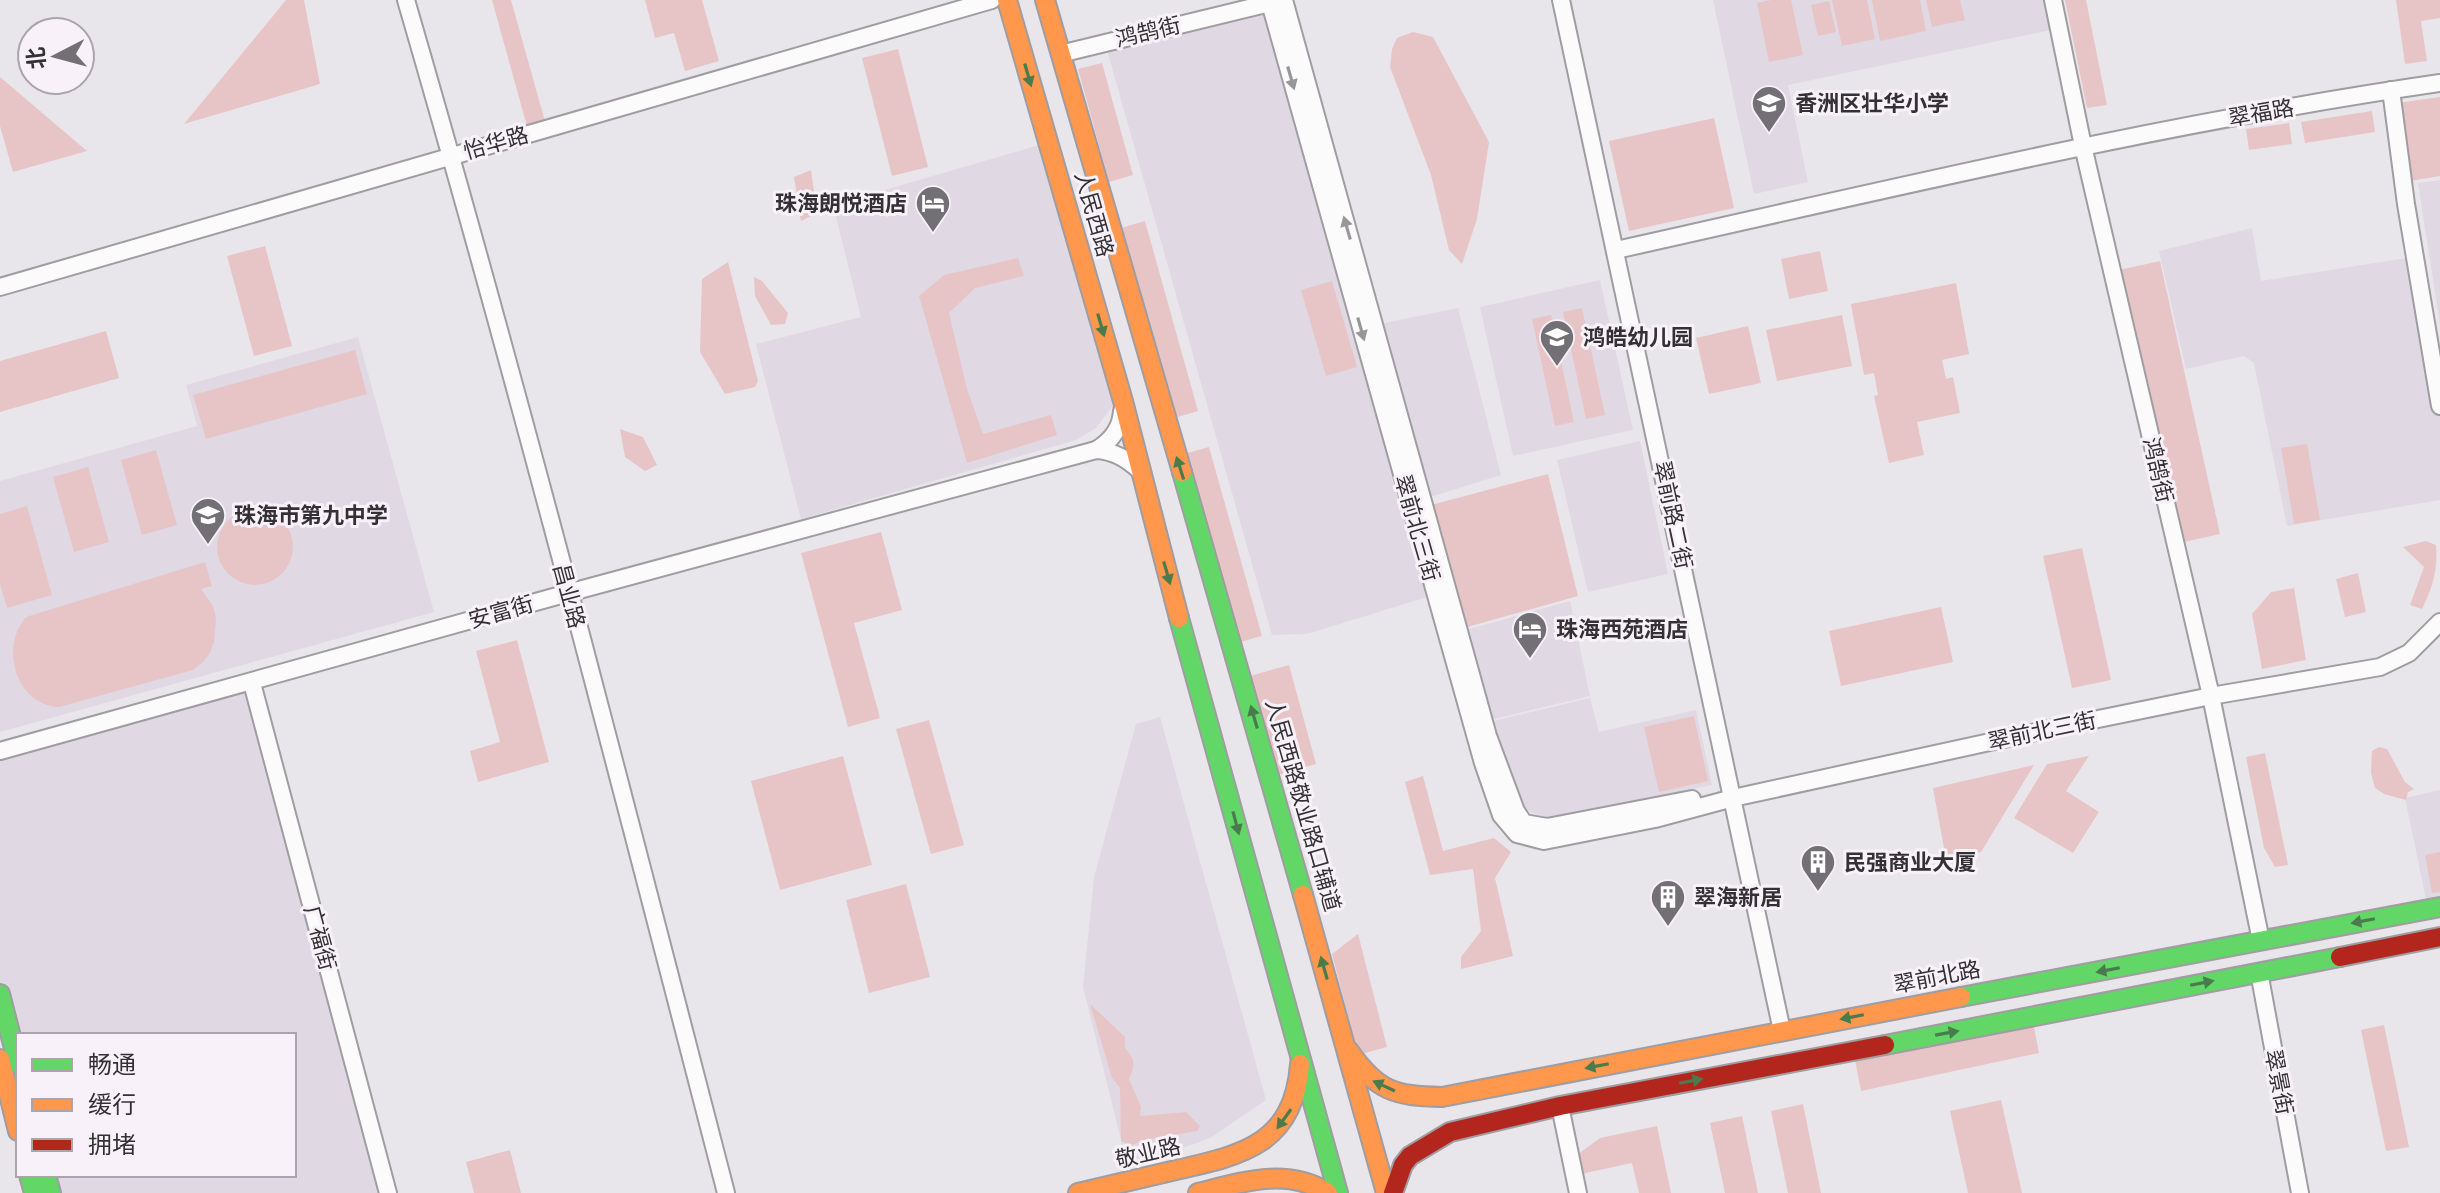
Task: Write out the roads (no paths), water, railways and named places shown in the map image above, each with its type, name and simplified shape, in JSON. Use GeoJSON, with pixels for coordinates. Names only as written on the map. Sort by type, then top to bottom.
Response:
{"type":"FeatureCollection","features":[{"type":"Feature","properties":{"kind":"main road","name":"人民西路"},"geometry":{"type":"LineString","coordinates":[[1007,0],[1141,472]]}},
{"type":"Feature","properties":{"kind":"main road","name":"人民西路"},"geometry":{"type":"LineString","coordinates":[[1045,0],[1169,432]]}},
{"type":"Feature","properties":{"kind":"main road","name":"人民西路敬业路口辅道"},"geometry":{"type":"LineString","coordinates":[[1169,432],[1236,654],[1386,1193]]}},
{"type":"Feature","properties":{"kind":"main road"},"geometry":{"type":"LineString","coordinates":[[1141,472],[1338,1193]]}},
{"type":"Feature","properties":{"kind":"main road","name":"翠前北路"},"geometry":{"type":"LineString","coordinates":[[1345,1043],[1361,1072],[1372,1081],[1422,1099],[1443,1099],[1554,1074],[2440,907]]}},
{"type":"Feature","properties":{"kind":"main road"},"geometry":{"type":"LineString","coordinates":[[1393,1193],[1403,1165],[1410,1156],[1450,1132],[1560,1106],[2440,937]]}},
{"type":"Feature","properties":{"kind":"main road"},"geometry":{"type":"LineString","coordinates":[[0,994],[16,1056]]}},
{"type":"Feature","properties":{"kind":"main road","name":"敬业路"},"geometry":{"type":"LineString","coordinates":[[1078,1193],[1229,1158],[1267,1138],[1282,1124],[1297,1094],[1300,1054]]}},
{"type":"Feature","properties":{"kind":"main road"},"geometry":{"type":"LineString","coordinates":[[0,1059],[16,1123]]}},
{"type":"Feature","properties":{"kind":"main road"},"geometry":{"type":"LineString","coordinates":[[1198,1193],[1236,1183],[1295,1178],[1312,1183],[1328,1193]]}},
{"type":"Feature","properties":{"kind":"street","name":"昌业路"},"geometry":{"type":"LineString","coordinates":[[406,0],[452,156],[726,1193]]}},
{"type":"Feature","properties":{"kind":"street","name":"怡华路"},"geometry":{"type":"LineString","coordinates":[[0,287],[992,0]]}},
{"type":"Feature","properties":{"kind":"street","name":"翠前路二街"},"geometry":{"type":"LineString","coordinates":[[1561,0],[1782,1031]]}},
{"type":"Feature","properties":{"kind":"street","name":"鸿鹄街"},"geometry":{"type":"LineString","coordinates":[[2053,0],[2083,146],[2211,696],[2261,941]]}},
{"type":"Feature","properties":{"kind":"street","name":"鸿鹄街"},"geometry":{"type":"LineString","coordinates":[[1060,54],[1279,1]]}},
{"type":"Feature","properties":{"kind":"street","name":"翠前北三街"},"geometry":{"type":"LineString","coordinates":[[1279,1],[1471,722],[1501,815],[1517,834],[1544,841],[2211,696],[2380,667],[2409,653],[2440,622]]}},
{"type":"Feature","properties":{"kind":"street","name":"翠福路"},"geometry":{"type":"LineString","coordinates":[[1616,250],[2083,146],[2440,83]]}},
{"type":"Feature","properties":{"kind":"street"},"geometry":{"type":"LineString","coordinates":[[2391,90],[2406,204],[2440,406]]}},
{"type":"Feature","properties":{"kind":"street"},"geometry":{"type":"LineString","coordinates":[[1096,450],[1105,445],[1122,421],[1123,401]]}},
{"type":"Feature","properties":{"kind":"street"},"geometry":{"type":"LineString","coordinates":[[1096,450],[1117,454],[1141,472]]}},
{"type":"Feature","properties":{"kind":"street","name":"安富街"},"geometry":{"type":"LineString","coordinates":[[0,751],[1096,450]]}},
{"type":"Feature","properties":{"kind":"street","name":"广福街"},"geometry":{"type":"LineString","coordinates":[[252,683],[388,1193]]}},
{"type":"Feature","properties":{"kind":"street","name":"翠景街"},"geometry":{"type":"LineString","coordinates":[[2259,972],[2300,1193]]}},
{"type":"Feature","properties":{"kind":"street"},"geometry":{"type":"LineString","coordinates":[[1560,1106],[1578,1193]]}},
{"type":"Feature","properties":{"kind":"place","name":"香洲区壮华小学"},"geometry":{"type":"Point","coordinates":[1769,134]}},
{"type":"Feature","properties":{"kind":"place","name":"珠海朗悦酒店"},"geometry":{"type":"Point","coordinates":[933,234]}},
{"type":"Feature","properties":{"kind":"place","name":"鸿皓幼儿园"},"geometry":{"type":"Point","coordinates":[1557,368]}},
{"type":"Feature","properties":{"kind":"place","name":"珠海市第九中学"},"geometry":{"type":"Point","coordinates":[208,546]}},
{"type":"Feature","properties":{"kind":"place","name":"珠海西苑酒店"},"geometry":{"type":"Point","coordinates":[1530,660]}},
{"type":"Feature","properties":{"kind":"place","name":"民强商业大厦"},"geometry":{"type":"Point","coordinates":[1818,893]}},
{"type":"Feature","properties":{"kind":"place","name":"翠海新居"},"geometry":{"type":"Point","coordinates":[1668,928]}}]}
